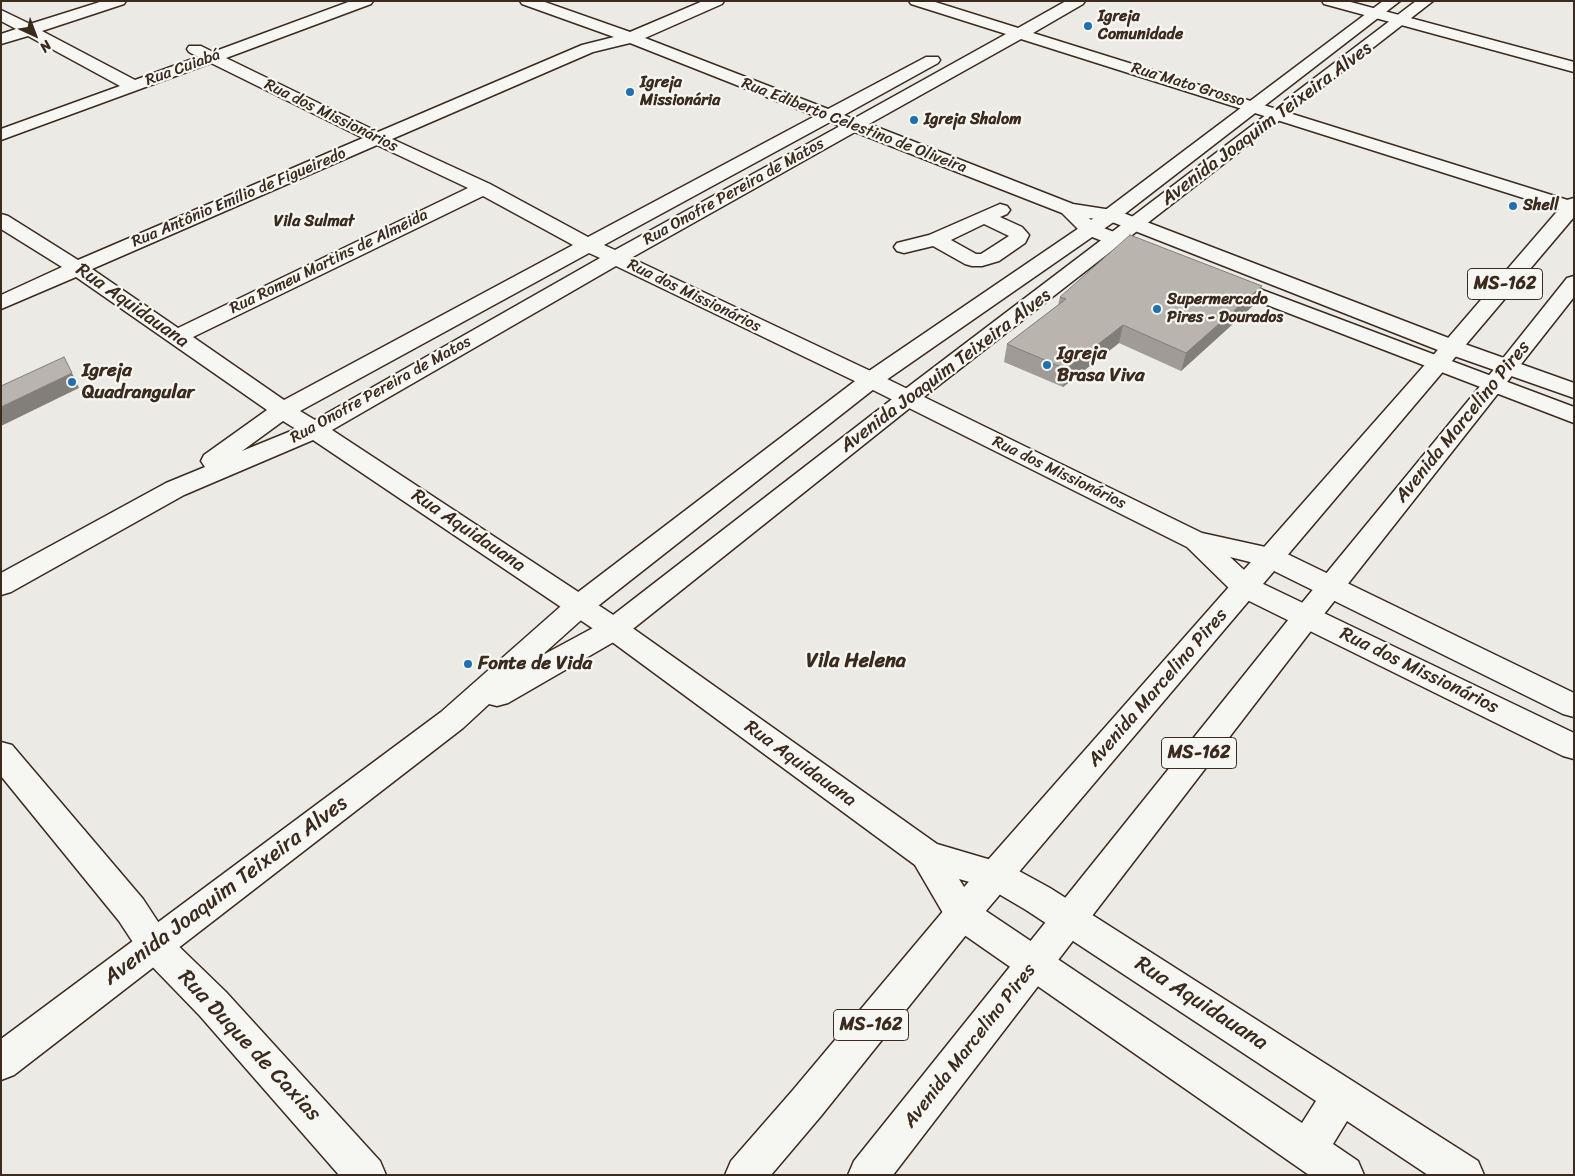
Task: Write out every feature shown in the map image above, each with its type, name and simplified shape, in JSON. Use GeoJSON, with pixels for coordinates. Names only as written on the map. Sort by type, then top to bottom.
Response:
{"type":"FeatureCollection","features":[{"type":"Feature","properties":{"kind":"street"},"geometry":{"type":"LineString","coordinates":[[1,38],[119,1]]}},
{"type":"Feature","properties":{"kind":"street","name":"Rua Cuiabá"},"geometry":{"type":"LineString","coordinates":[[1,135],[134,86],[203,53],[328,1]]}},
{"type":"Feature","properties":{"kind":"street","name":"Rua Cuiabá"},"geometry":{"type":"LineString","coordinates":[[1,118],[117,77],[203,53],[366,1]]}},
{"type":"Feature","properties":{"kind":"street","name":"Rua Ediberto Celestino de Oliveira"},"geometry":{"type":"LineString","coordinates":[[527,1],[631,38],[1069,209],[1111,215],[1136,224],[1445,355],[1500,376],[1574,416]]}},
{"type":"Feature","properties":{"kind":"street","name":"Rua Antônio Emílio de Figueiredo"},"geometry":{"type":"LineString","coordinates":[[588,48],[611,32],[684,1]]}},
{"type":"Feature","properties":{"kind":"street","name":"Rua Antônio Emílio de Figueiredo"},"geometry":{"type":"LineString","coordinates":[[1,303],[376,138],[588,48],[631,38],[716,1]]}},
{"type":"Feature","properties":{"kind":"street","name":"Rua Mato Grosso"},"geometry":{"type":"LineString","coordinates":[[916,1],[1016,26],[1287,109],[1573,203]]}},
{"type":"Feature","properties":{"kind":"street","name":"Rua Mato Grosso"},"geometry":{"type":"LineString","coordinates":[[955,1],[1016,26]]}},
{"type":"Feature","properties":{"kind":"street","name":"Rua Onofre Pereira de Matos"},"geometry":{"type":"LineString","coordinates":[[1,585],[175,489],[315,430],[615,258],[854,125],[1016,26],[1042,1]]}},
{"type":"Feature","properties":{"kind":"street","name":"Rua Onofre Pereira de Matos"},"geometry":{"type":"LineString","coordinates":[[175,489],[283,410],[588,245],[957,47],[1078,1]]}},
{"type":"Feature","properties":{"kind":"street"},"geometry":{"type":"LineString","coordinates":[[1328,1],[1382,5],[1414,11],[1574,54]]}},
{"type":"Feature","properties":{"kind":"street","name":"Avenida Joaquim Teixeira Alves"},"geometry":{"type":"LineString","coordinates":[[1,1062],[452,720],[579,606],[871,380],[1111,215],[1382,5]]}},
{"type":"Feature","properties":{"kind":"street"},"geometry":{"type":"LineString","coordinates":[[1414,11],[1574,67]]}},
{"type":"Feature","properties":{"kind":"street","name":"Avenida Joaquim Teixeira Alves"},"geometry":{"type":"LineString","coordinates":[[452,720],[614,629],[908,398],[1414,11]]}},
{"type":"Feature","properties":{"kind":"street"},"geometry":{"type":"LineString","coordinates":[[1,14],[134,86]]}},
{"type":"Feature","properties":{"kind":"street","name":"Rua dos Missionários"},"geometry":{"type":"LineString","coordinates":[[203,53],[482,188],[588,245],[871,380],[1195,540],[1270,557],[1329,588],[1574,706]]}},
{"type":"Feature","properties":{"kind":"street","name":"Rua Romeu Martins de Almeida"},"geometry":{"type":"LineString","coordinates":[[176,337],[482,188]]}},
{"type":"Feature","properties":{"kind":"street"},"geometry":{"type":"LineString","coordinates":[[904,247],[936,239],[1001,209],[1026,193]]}},
{"type":"Feature","properties":{"kind":"street","name":"Avenida Marcelino Pires"},"geometry":{"type":"LineString","coordinates":[[745,1175],[807,1103],[962,914],[1445,355],[1573,203]]}},
{"type":"Feature","properties":{"kind":"street","name":"Rua Ediberto Celestino de Oliveira"},"geometry":{"type":"LineString","coordinates":[[1069,209],[1089,230],[1162,258]]}},
{"type":"Feature","properties":{"kind":"street"},"geometry":{"type":"LineString","coordinates":[[936,239],[972,260],[982,260],[992,257],[1018,239],[1019,235],[1015,232],[984,217]]}},
{"type":"Feature","properties":{"kind":"street","name":"Rua Aquidauana"},"geometry":{"type":"LineString","coordinates":[[1,220],[77,268],[283,410],[614,629],[927,855],[996,875],[1070,919],[1464,1175]]}},
{"type":"Feature","properties":{"kind":"street","name":"Rua Ediberto Celestino de Oliveira"},"geometry":{"type":"LineString","coordinates":[[1208,276],[1445,355]]}},
{"type":"Feature","properties":{"kind":"street","name":"Avenida Marcelino Pires"},"geometry":{"type":"LineString","coordinates":[[868,1175],[1329,588],[1574,282]]}},
{"type":"Feature","properties":{"kind":"street","name":"Rua Ediberto Celestino de Oliveira"},"geometry":{"type":"LineString","coordinates":[[1500,376],[1574,391]]}},
{"type":"Feature","properties":{"kind":"street","name":"Rua dos Missionários"},"geometry":{"type":"LineString","coordinates":[[1195,540],[1245,587],[1574,747]]}},
{"type":"Feature","properties":{"kind":"street","name":"Rua Duque de Caxias"},"geometry":{"type":"LineString","coordinates":[[1,754],[131,910],[154,945],[213,1004],[366,1175]]}},
{"type":"Feature","properties":{"kind":"street","name":"Rua Aquidauana"},"geometry":{"type":"LineString","coordinates":[[927,855],[962,914],[1344,1175]]}},
{"type":"Feature","properties":{"kind":"street"},"geometry":{"type":"LineString","coordinates":[[1308,1150],[1341,1095]]}},
{"type":"Feature","properties":{"kind":"building","name":"Supermercado Pires - Dourados"},"geometry":{"type":"Polygon","coordinates":[[[1130,235],[1262,286],[1186,353],[1123,325],[1066,369],[1007,344],[1066,299],[1060,297],[1130,235]]]}},
{"type":"Feature","properties":{"kind":"building"},"geometry":{"type":"Polygon","coordinates":[[[64,357],[72,373],[1,407],[1,386],[64,357]]]}},
{"type":"Feature","properties":{"kind":"place","name":"Igreja Comunidade"},"geometry":{"type":"Point","coordinates":[1088,26]}},
{"type":"Feature","properties":{"kind":"place","name":"Igreja Missionária"},"geometry":{"type":"Point","coordinates":[630,92]}},
{"type":"Feature","properties":{"kind":"place","name":"Igreja Shalom"},"geometry":{"type":"Point","coordinates":[914,120]}},
{"type":"Feature","properties":{"kind":"place","name":"Shell"},"geometry":{"type":"Point","coordinates":[1513,206]}},
{"type":"Feature","properties":{"kind":"place","name":"Supermercado Pires - Dourados"},"geometry":{"type":"Point","coordinates":[1157,309]}},
{"type":"Feature","properties":{"kind":"place","name":"Igreja Brasa Viva"},"geometry":{"type":"Point","coordinates":[1047,365]}},
{"type":"Feature","properties":{"kind":"place","name":"Igreja Quadrangular"},"geometry":{"type":"Point","coordinates":[72,382]}},
{"type":"Feature","properties":{"kind":"place","name":"Fonte de Vida"},"geometry":{"type":"Point","coordinates":[468,664]}},
{"type":"Feature","properties":{"kind":"district","name":"Vila Sulmat"},"geometry":{"type":"Point","coordinates":[314,222]}},
{"type":"Feature","properties":{"kind":"district","name":"Vila Helena"},"geometry":{"type":"Point","coordinates":[856,662]}}]}
